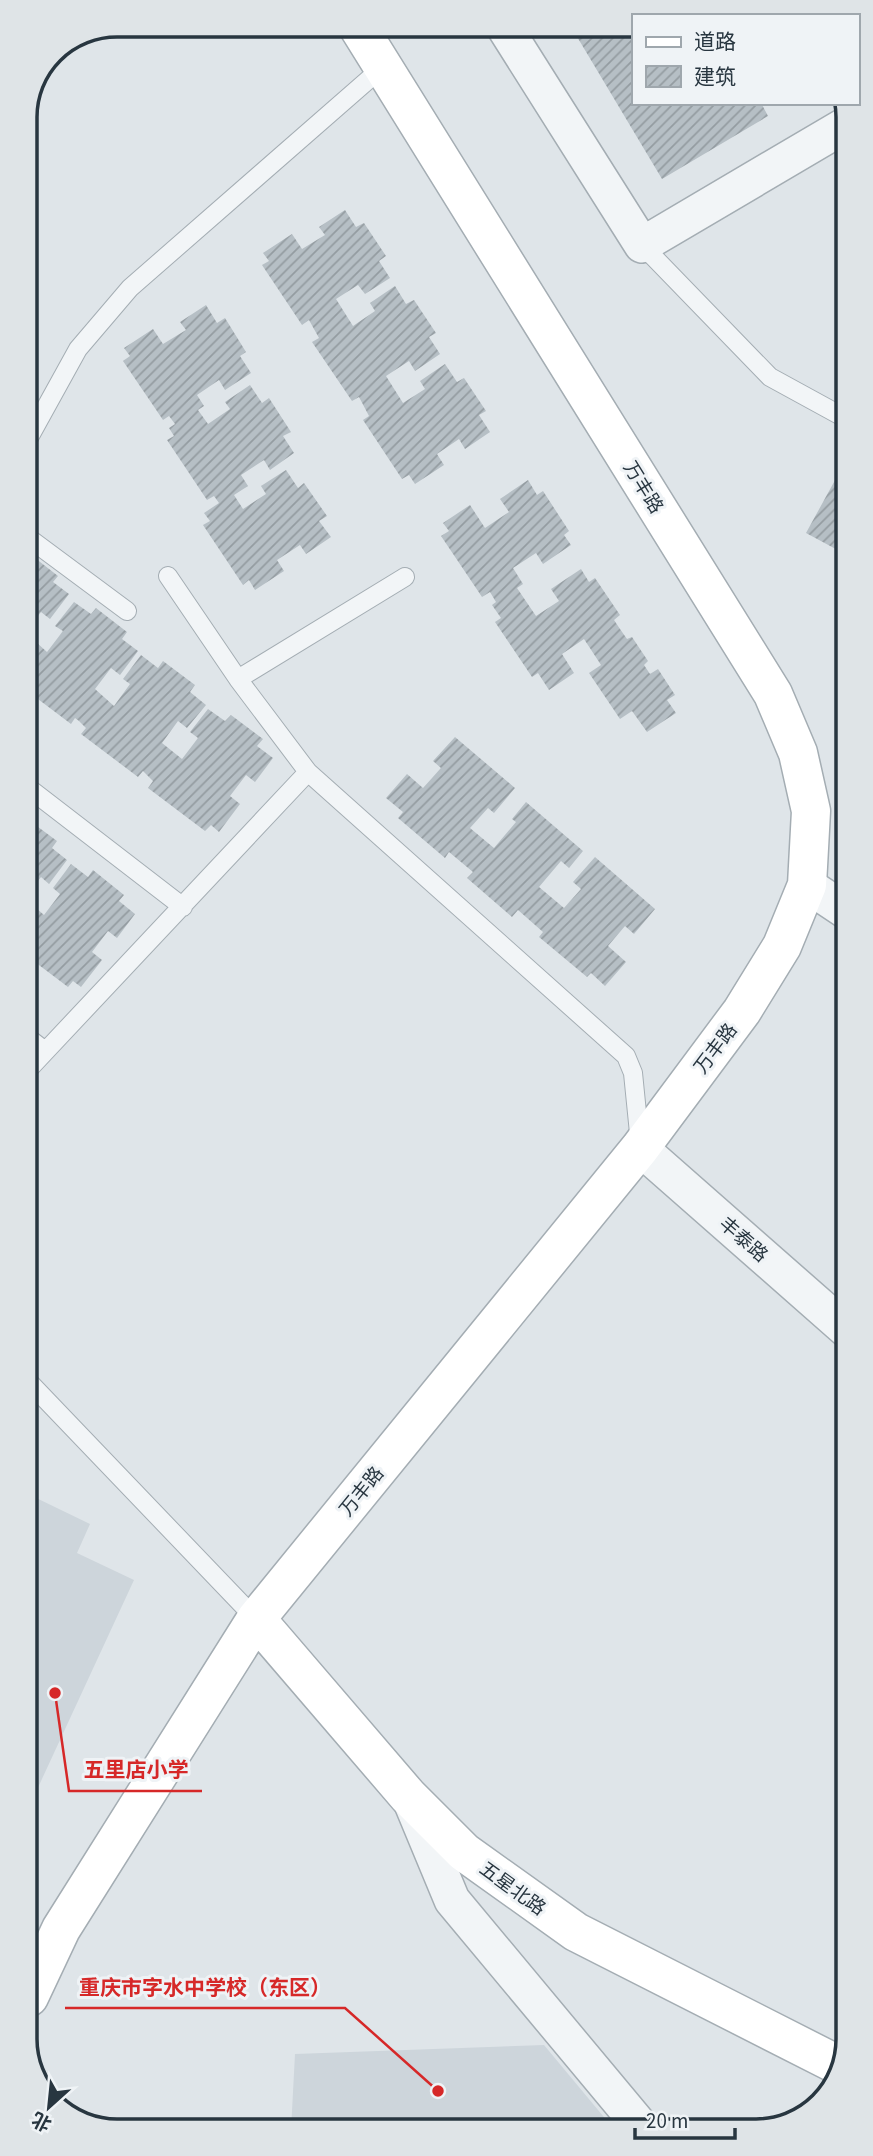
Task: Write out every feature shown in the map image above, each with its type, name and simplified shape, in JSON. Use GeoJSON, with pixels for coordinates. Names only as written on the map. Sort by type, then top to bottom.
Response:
{"type":"FeatureCollection","features":[{"type":"Feature","properties":{"kind":"street","name":"万丰路"},"geometry":{"type":"LineString","coordinates":[[37,1980],[61,1929],[256,1619],[640,1148],[742,1012],[782,946],[807,885],[811,811],[798,753],[772,694],[366,37]]}},
{"type":"Feature","properties":{"kind":"street"},"geometry":{"type":"LineString","coordinates":[[511,37],[642,245],[836,131]]}},
{"type":"Feature","properties":{"kind":"street"},"geometry":{"type":"LineString","coordinates":[[807,885],[836,904]]}},
{"type":"Feature","properties":{"kind":"street","name":"丰泰路"},"geometry":{"type":"LineString","coordinates":[[640,1148],[836,1321]]}},
{"type":"Feature","properties":{"kind":"street","name":"五星北路"},"geometry":{"type":"LineString","coordinates":[[256,1619],[408,1796],[464,1852],[576,1932],[833,2062]]}},
{"type":"Feature","properties":{"kind":"street"},"geometry":{"type":"LineString","coordinates":[[408,1796],[452,1900],[634,2119]]}},
{"type":"Feature","properties":{"kind":"lane"},"geometry":{"type":"LineString","coordinates":[[37,423],[78,349],[130,288],[384,66]]}},
{"type":"Feature","properties":{"kind":"lane"},"geometry":{"type":"LineString","coordinates":[[642,245],[770,377],[836,413]]}},
{"type":"Feature","properties":{"kind":"lane"},"geometry":{"type":"LineString","coordinates":[[37,544],[128,611]]}},
{"type":"Feature","properties":{"kind":"lane"},"geometry":{"type":"LineString","coordinates":[[168,576],[238,679],[308,772],[626,1056],[634,1073],[640,1148]]}},
{"type":"Feature","properties":{"kind":"lane"},"geometry":{"type":"LineString","coordinates":[[238,679],[405,577]]}},
{"type":"Feature","properties":{"kind":"lane"},"geometry":{"type":"LineString","coordinates":[[37,1060],[308,772]]}},
{"type":"Feature","properties":{"kind":"lane"},"geometry":{"type":"LineString","coordinates":[[37,794],[183,907]]}},
{"type":"Feature","properties":{"kind":"lane"},"geometry":{"type":"LineString","coordinates":[[37,1044],[46,1051]]}},
{"type":"Feature","properties":{"kind":"lane"},"geometry":{"type":"LineString","coordinates":[[37,1390],[256,1619]]}},
{"type":"Feature","properties":{"kind":"shaded area"},"geometry":{"type":"Polygon","coordinates":[[[37,1498],[90,1524],[77,1553],[134,1580],[37,1790],[37,1498]]]}},
{"type":"Feature","properties":{"kind":"shaded area"},"geometry":{"type":"Polygon","coordinates":[[[544,2045],[606,2119],[292,2119],[295,2054],[544,2045]]]}},
{"type":"Feature","properties":{"kind":"building"},"geometry":{"type":"Polygon","coordinates":[[[577,37],[632,37],[632,105],[762,105],[768,116],[662,179],[577,37]]]}},
{"type":"Feature","properties":{"kind":"building"},"geometry":{"type":"Polygon","coordinates":[[[345,210],[356,227],[364,223],[386,256],[379,261],[390,278],[365,294],[358,285],[336,299],[353,326],[375,311],[370,303],[395,286],[406,304],[414,300],[436,333],[429,337],[440,354],[415,371],[409,361],[386,376],[403,403],[425,389],[420,381],[445,364],[457,382],[464,378],[486,411],[479,415],[490,432],[465,449],[459,439],[437,454],[444,465],[415,484],[409,475],[402,479],[363,420],[369,416],[359,397],[352,401],[312,342],[319,338],[309,320],[302,325],[262,265],[269,261],[263,253],[292,234],[302,249],[325,235],[319,227],[345,210]]]}},
{"type":"Feature","properties":{"kind":"building"},"geometry":{"type":"Polygon","coordinates":[[[206,305],[217,323],[225,318],[246,352],[240,356],[251,373],[225,390],[219,380],[197,395],[204,406],[198,410],[208,424],[230,409],[225,402],[250,385],[262,403],[269,398],[291,432],[283,436],[294,453],[270,470],[264,460],[241,475],[248,486],[234,495],[243,509],[266,494],[261,486],[286,470],[298,488],[304,483],[327,516],[319,521],[331,537],[306,554],[300,545],[277,560],[284,571],[255,590],[249,580],[243,585],[203,525],[210,521],[204,513],[219,503],[214,496],[207,500],[167,440],[174,436],[169,428],[175,424],[169,416],[163,420],[123,361],[130,356],[124,348],[153,329],[163,344],[186,330],[180,322],[206,305]]]}},
{"type":"Feature","properties":{"kind":"building"},"geometry":{"type":"Polygon","coordinates":[[[836,478],[836,549],[806,533],[836,478]]]}},
{"type":"Feature","properties":{"kind":"building"},"geometry":{"type":"Polygon","coordinates":[[[528,480],[537,495],[543,491],[569,531],[564,535],[571,545],[543,564],[536,553],[513,568],[523,584],[517,588],[536,616],[559,601],[551,589],[581,569],[589,582],[595,578],[620,615],[614,620],[627,639],[632,637],[648,661],[644,665],[650,674],[658,669],[675,695],[667,700],[676,713],[647,732],[632,711],[620,719],[589,673],[601,665],[584,639],[562,654],[574,673],[549,690],[538,673],[532,677],[495,622],[501,618],[492,605],[496,602],[490,592],[482,597],[441,536],[449,531],[443,523],[470,505],[485,528],[509,512],[500,499],[528,480]]]}},
{"type":"Feature","properties":{"kind":"building"},"geometry":{"type":"Polygon","coordinates":[[[37,560],[58,576],[53,582],[69,594],[50,619],[41,612],[37,617],[37,560]]]}},
{"type":"Feature","properties":{"kind":"building"},"geometry":{"type":"Polygon","coordinates":[[[74,602],[91,614],[96,608],[127,632],[122,639],[138,651],[120,675],[111,668],[95,689],[114,706],[130,684],[123,679],[141,655],[158,668],[163,661],[195,685],[190,692],[206,705],[187,728],[178,721],[162,743],[182,759],[198,738],[190,732],[208,709],[225,721],[231,715],[263,739],[257,746],[273,758],[255,782],[246,775],[230,796],[240,804],[219,832],[211,825],[205,831],[148,788],[153,781],[143,771],[138,777],[81,734],[86,728],[79,721],[75,718],[71,724],[37,698],[37,643],[47,652],[63,631],[55,626],[74,602]]]}},
{"type":"Feature","properties":{"kind":"building"},"geometry":{"type":"Polygon","coordinates":[[[455,737],[515,788],[494,813],[488,808],[470,828],[494,848],[516,822],[512,819],[526,802],[583,851],[569,868],[561,861],[539,887],[564,908],[581,889],[573,882],[595,857],[655,909],[634,934],[625,926],[608,946],[626,962],[605,986],[591,973],[587,977],[539,937],[543,932],[518,910],[512,917],[467,878],[473,872],[449,852],[445,858],[398,818],[403,812],[386,798],[407,774],[423,788],[441,768],[433,761],[455,737]]]}},
{"type":"Feature","properties":{"kind":"building"},"geometry":{"type":"Polygon","coordinates":[[[37,826],[57,841],[52,848],[67,860],[49,884],[41,877],[37,882],[37,826]]]}},
{"type":"Feature","properties":{"kind":"building"},"geometry":{"type":"Polygon","coordinates":[[[71,864],[88,877],[93,870],[124,895],[119,901],[135,914],[117,938],[108,931],[92,952],[102,960],[81,987],[73,981],[68,987],[37,964],[37,909],[44,915],[60,894],[53,888],[71,864]]]}},
{"type":"Feature","properties":{"kind":"place","name":"五里店小学"},"geometry":{"type":"Point","coordinates":[55,1693]}},
{"type":"Feature","properties":{"kind":"place","name":"重庆市字水中学校（东区）"},"geometry":{"type":"Point","coordinates":[438,2091]}}]}
